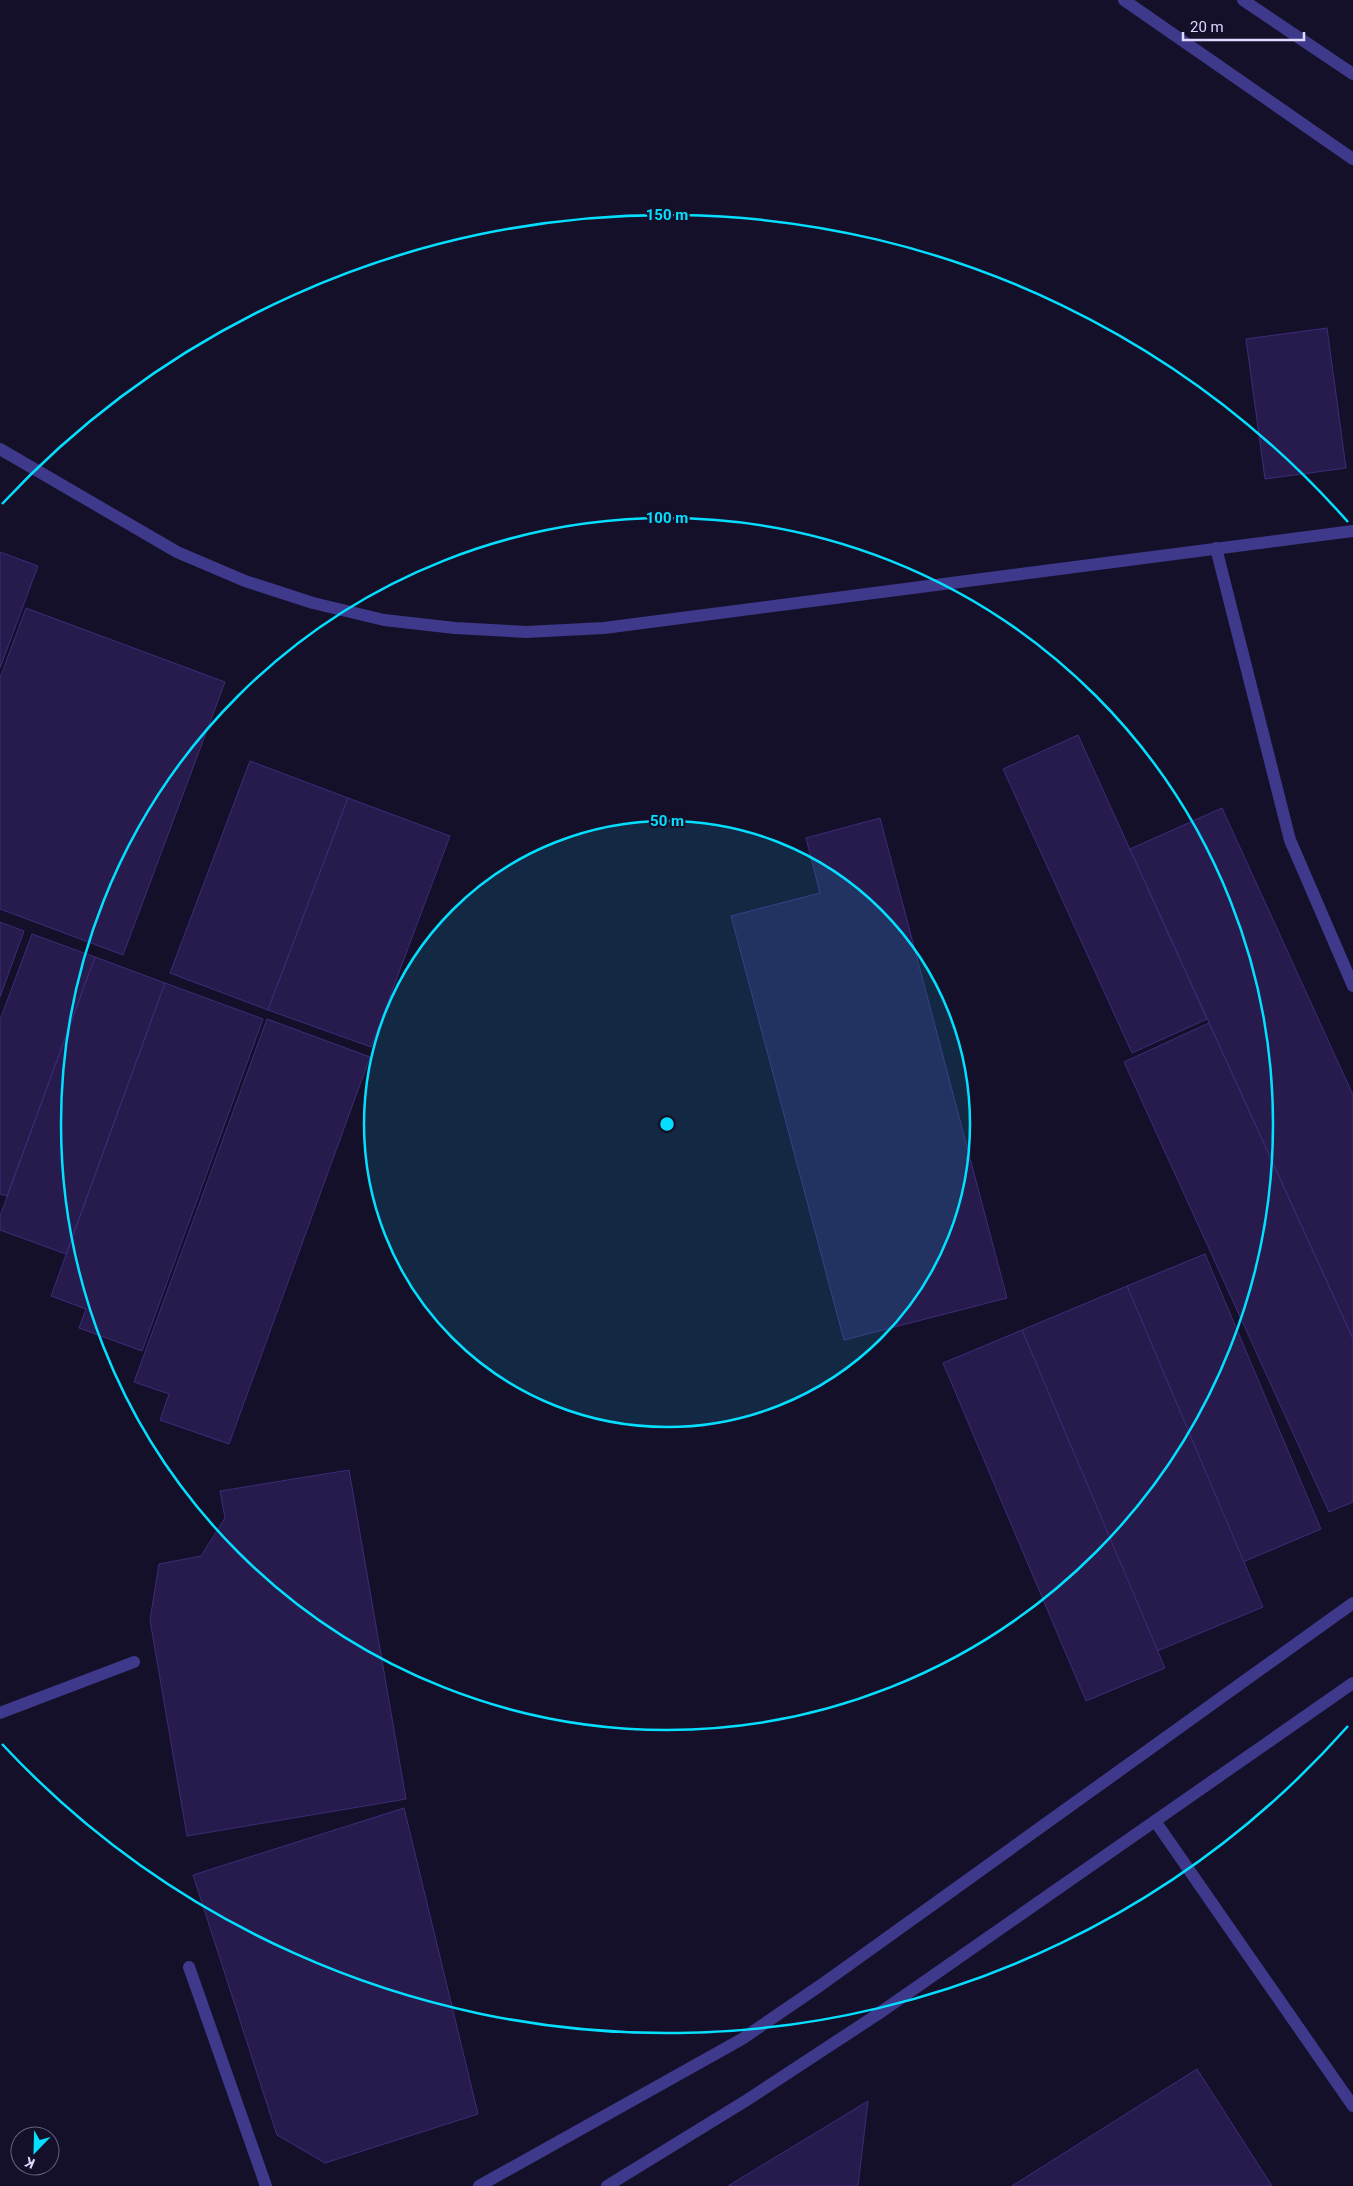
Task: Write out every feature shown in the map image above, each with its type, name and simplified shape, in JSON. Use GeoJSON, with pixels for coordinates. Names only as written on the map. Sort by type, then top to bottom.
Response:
{"type":"FeatureCollection","features":[{"type":"Feature","properties":{"kind":"street"},"geometry":{"type":"LineString","coordinates":[[1124,0],[1353,159]]}},
{"type":"Feature","properties":{"kind":"street"},"geometry":{"type":"LineString","coordinates":[[1243,0],[1353,74]]}},
{"type":"Feature","properties":{"kind":"street"},"geometry":{"type":"LineString","coordinates":[[0,449],[177,552],[245,580],[312,603],[357,614],[384,620],[454,628],[526,632],[604,628],[1353,531]]}},
{"type":"Feature","properties":{"kind":"street"},"geometry":{"type":"LineString","coordinates":[[1216,548],[1290,840],[1353,986]]}},
{"type":"Feature","properties":{"kind":"street"},"geometry":{"type":"LineString","coordinates":[[478,2186],[522,2164],[742,2039],[837,1974],[1353,1603]]}},
{"type":"Feature","properties":{"kind":"street"},"geometry":{"type":"LineString","coordinates":[[0,1713],[134,1662]]}},
{"type":"Feature","properties":{"kind":"street"},"geometry":{"type":"LineString","coordinates":[[607,2186],[747,2100],[828,2047],[1353,1683]]}},
{"type":"Feature","properties":{"kind":"street"},"geometry":{"type":"LineString","coordinates":[[1155,1822],[1353,2106]]}},
{"type":"Feature","properties":{"kind":"street"},"geometry":{"type":"LineString","coordinates":[[189,1967],[266,2186]]}},
{"type":"Feature","properties":{"kind":"building"},"geometry":{"type":"Polygon","coordinates":[[[1327,328],[1346,468],[1265,479],[1246,339],[1327,328]]]}},
{"type":"Feature","properties":{"kind":"building"},"geometry":{"type":"Polygon","coordinates":[[[0,552],[38,566],[0,668],[0,552]]]}},
{"type":"Feature","properties":{"kind":"building"},"geometry":{"type":"Polygon","coordinates":[[[26,608],[225,682],[123,955],[0,909],[0,678],[26,608]]]}},
{"type":"Feature","properties":{"kind":"building"},"geometry":{"type":"Polygon","coordinates":[[[1078,735],[1207,1019],[1132,1053],[1003,769],[1078,735]]]}},
{"type":"Feature","properties":{"kind":"building"},"geometry":{"type":"Polygon","coordinates":[[[250,761],[348,798],[268,1010],[170,973],[250,761]]]}},
{"type":"Feature","properties":{"kind":"building"},"geometry":{"type":"Polygon","coordinates":[[[348,798],[450,836],[371,1047],[268,1010],[348,798]]]}},
{"type":"Feature","properties":{"kind":"building"},"geometry":{"type":"Polygon","coordinates":[[[1222,808],[1353,1095],[1353,1339],[1130,849],[1222,808]]]}},
{"type":"Feature","properties":{"kind":"building"},"geometry":{"type":"Polygon","coordinates":[[[880,818],[1007,1298],[844,1340],[731,916],[820,893],[806,838],[880,818]]]}},
{"type":"Feature","properties":{"kind":"building"},"geometry":{"type":"Polygon","coordinates":[[[0,922],[24,931],[0,997],[0,922]]]}},
{"type":"Feature","properties":{"kind":"building"},"geometry":{"type":"Polygon","coordinates":[[[32,934],[95,957],[7,1196],[0,1194],[0,1020],[32,934]]]}},
{"type":"Feature","properties":{"kind":"building"},"geometry":{"type":"Polygon","coordinates":[[[95,957],[165,983],[66,1254],[0,1230],[0,1216],[95,957]]]}},
{"type":"Feature","properties":{"kind":"building"},"geometry":{"type":"Polygon","coordinates":[[[165,983],[263,1019],[142,1351],[79,1328],[86,1309],[51,1296],[165,983]]]}},
{"type":"Feature","properties":{"kind":"building"},"geometry":{"type":"Polygon","coordinates":[[[267,1019],[370,1057],[229,1444],[160,1420],[169,1394],[134,1382],[267,1019]]]}},
{"type":"Feature","properties":{"kind":"building"},"geometry":{"type":"Polygon","coordinates":[[[1209,1023],[1353,1339],[1353,1502],[1329,1512],[1124,1062],[1209,1023]]]}},
{"type":"Feature","properties":{"kind":"building"},"geometry":{"type":"Polygon","coordinates":[[[1205,1254],[1321,1529],[1243,1562],[1127,1286],[1205,1254]]]}},
{"type":"Feature","properties":{"kind":"building"},"geometry":{"type":"Polygon","coordinates":[[[1127,1286],[1263,1607],[1157,1651],[1022,1330],[1127,1286]]]}},
{"type":"Feature","properties":{"kind":"building"},"geometry":{"type":"Polygon","coordinates":[[[1022,1330],[1165,1668],[1086,1701],[943,1363],[1022,1330]]]}},
{"type":"Feature","properties":{"kind":"building"},"geometry":{"type":"Polygon","coordinates":[[[349,1470],[406,1799],[187,1836],[150,1620],[159,1564],[201,1556],[225,1518],[220,1491],[349,1470]]]}},
{"type":"Feature","properties":{"kind":"building"},"geometry":{"type":"Polygon","coordinates":[[[404,1808],[478,2114],[325,2163],[277,2135],[193,1875],[404,1808]]]}},
{"type":"Feature","properties":{"kind":"building"},"geometry":{"type":"Polygon","coordinates":[[[1197,2069],[1272,2186],[1012,2186],[1197,2069]]]}},
{"type":"Feature","properties":{"kind":"building"},"geometry":{"type":"Polygon","coordinates":[[[868,2101],[858,2186],[728,2186],[868,2101]]]}}]}
